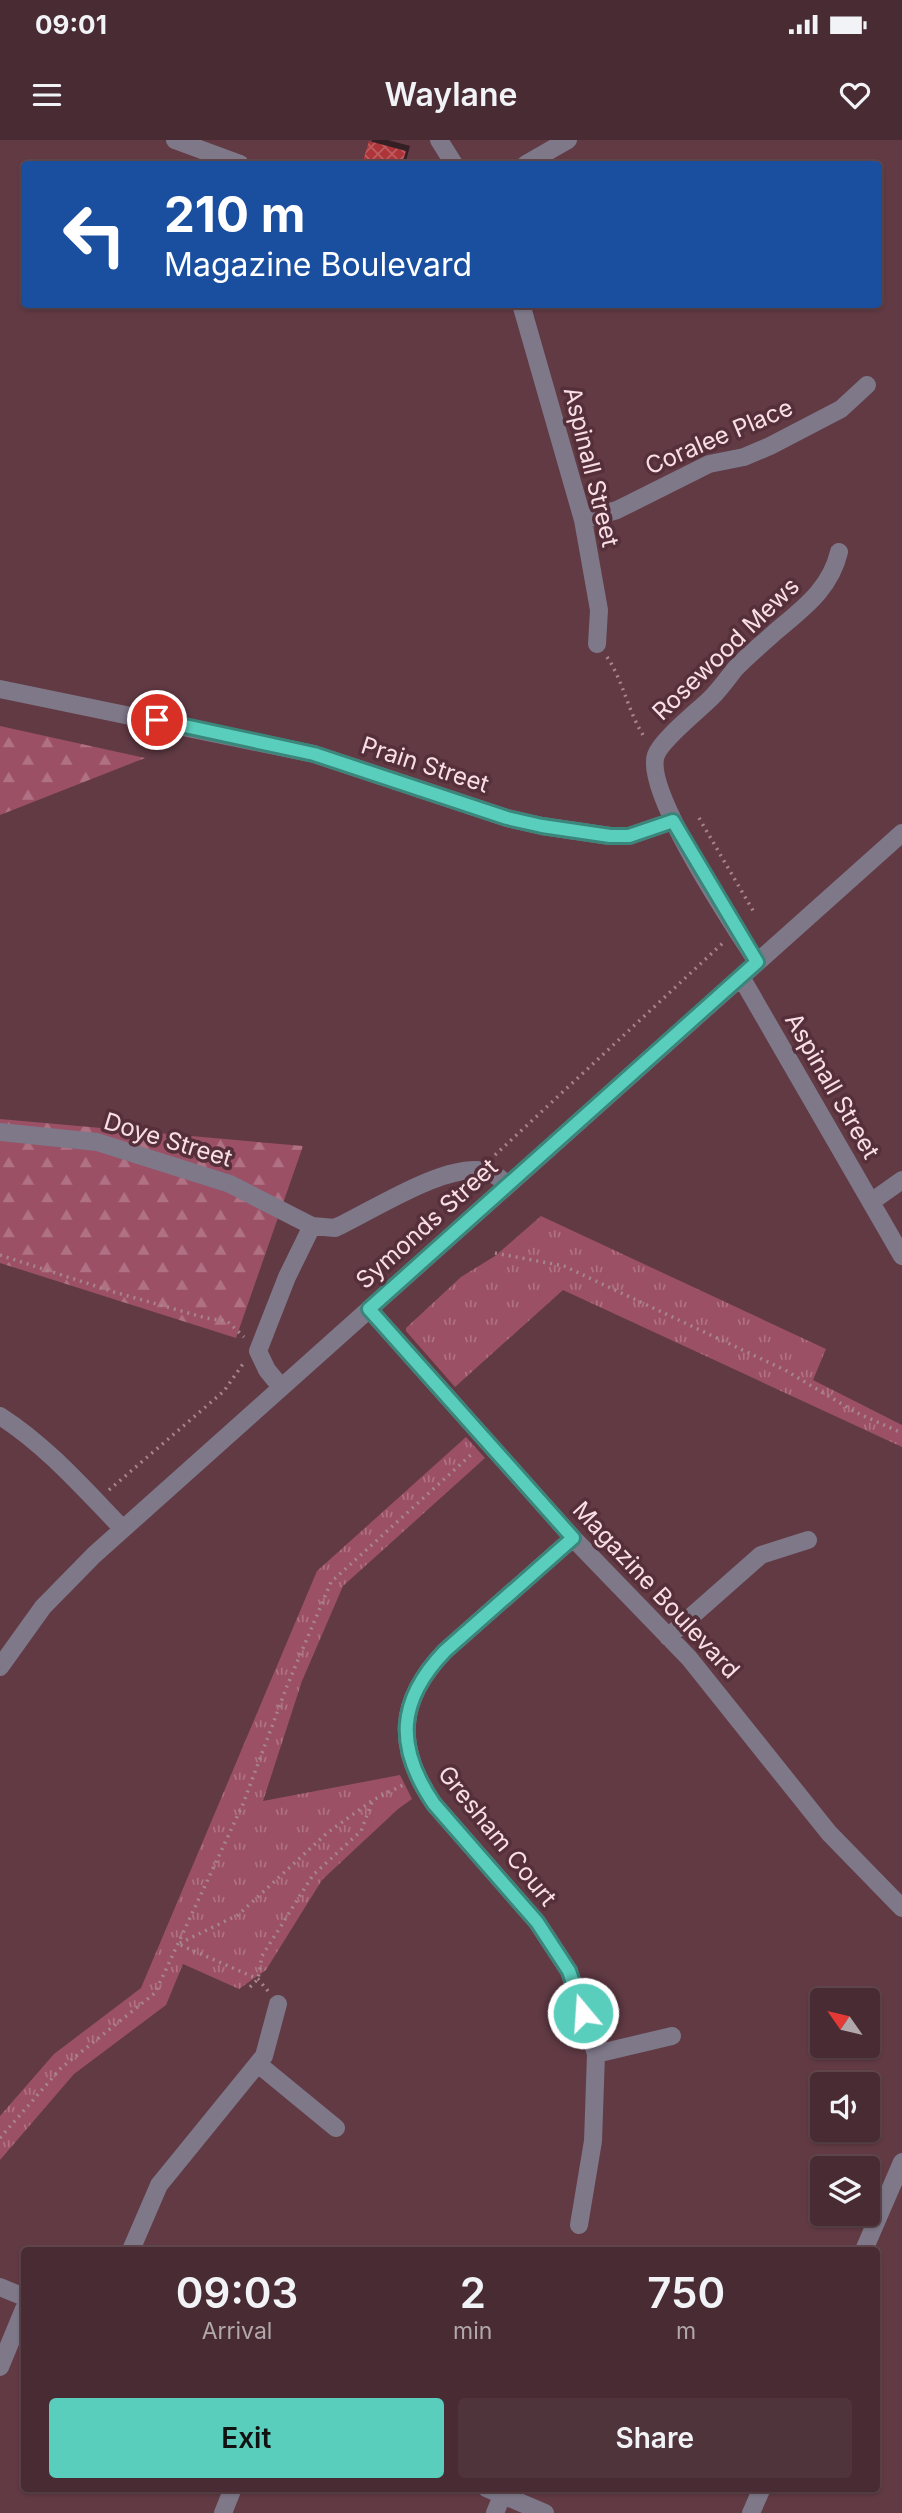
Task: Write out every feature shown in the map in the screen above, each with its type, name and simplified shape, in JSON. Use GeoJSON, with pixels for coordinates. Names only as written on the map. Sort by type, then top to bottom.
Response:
{"type":"FeatureCollection","features":[{"type":"Feature","properties":{"kind":"street"},"geometry":{"type":"LineString","coordinates":[[176,140],[232,161]]}},
{"type":"Feature","properties":{"kind":"street"},"geometry":{"type":"LineString","coordinates":[[439,140],[451,161]]}},
{"type":"Feature","properties":{"kind":"street"},"geometry":{"type":"LineString","coordinates":[[531,161],[568,140]]}},
{"type":"Feature","properties":{"kind":"street","name":"Aspinall Street"},"geometry":{"type":"LineString","coordinates":[[522,308],[583,520],[599,610],[597,644]]}},
{"type":"Feature","properties":{"kind":"street","name":"Coralee Place"},"geometry":{"type":"LineString","coordinates":[[583,520],[617,510],[709,464],[744,457],[764,449],[841,409],[867,385]]}},
{"type":"Feature","properties":{"kind":"street","name":"Rosewood Mews"},"geometry":{"type":"LineString","coordinates":[[673,821],[657,782],[654,765],[656,754],[663,744],[715,695],[746,658],[821,591],[835,569],[839,552]]}},
{"type":"Feature","properties":{"kind":"street","name":"Prain Street"},"geometry":{"type":"LineString","coordinates":[[0,688],[314,754],[507,818],[542,826],[610,836],[629,836],[673,821]]}},
{"type":"Feature","properties":{"kind":"street"},"geometry":{"type":"LineString","coordinates":[[673,821],[757,962]]}},
{"type":"Feature","properties":{"kind":"street","name":"Symonds Street"},"geometry":{"type":"LineString","coordinates":[[0,1667],[66,1581],[123,1528],[902,833]]}},
{"type":"Feature","properties":{"kind":"street","name":"Aspinall Street"},"geometry":{"type":"LineString","coordinates":[[741,977],[902,1256]]}},
{"type":"Feature","properties":{"kind":"street","name":"Doye Street"},"geometry":{"type":"LineString","coordinates":[[0,1132],[97,1142],[230,1184],[312,1226]]}},
{"type":"Feature","properties":{"kind":"street"},"geometry":{"type":"LineString","coordinates":[[281,1387],[267,1370],[258,1351],[287,1277],[312,1226],[335,1228],[446,1175],[478,1170],[496,1176],[508,1185]]}},
{"type":"Feature","properties":{"kind":"street"},"geometry":{"type":"LineString","coordinates":[[871,1202],[902,1180]]}},
{"type":"Feature","properties":{"kind":"street","name":"Magazine Boulevard"},"geometry":{"type":"LineString","coordinates":[[369,1309],[573,1538],[719,1693],[830,1833],[902,1908]]}},
{"type":"Feature","properties":{"kind":"street"},"geometry":{"type":"LineString","coordinates":[[0,1416],[18,1428],[66,1470],[123,1528]]}},
{"type":"Feature","properties":{"kind":"street","name":"Gresham Court"},"geometry":{"type":"LineString","coordinates":[[573,1538],[428,1668],[417,1686],[407,1728],[413,1768],[420,1783],[434,1804],[537,1922],[569,1971],[596,2054],[593,2141],[579,2225]]}},
{"type":"Feature","properties":{"kind":"street"},"geometry":{"type":"LineString","coordinates":[[668,1637],[761,1555],[808,1540]]}},
{"type":"Feature","properties":{"kind":"street"},"geometry":{"type":"LineString","coordinates":[[132,2247],[159,2185],[264,2056],[278,2004]]}},
{"type":"Feature","properties":{"kind":"street"},"geometry":{"type":"LineString","coordinates":[[596,2054],[672,2036]]}},
{"type":"Feature","properties":{"kind":"street"},"geometry":{"type":"LineString","coordinates":[[258,2064],[336,2127]]}},
{"type":"Feature","properties":{"kind":"street"},"geometry":{"type":"LineString","coordinates":[[865,2247],[902,2162]]}},
{"type":"Feature","properties":{"kind":"street"},"geometry":{"type":"LineString","coordinates":[[0,2287],[21,2296]]}},
{"type":"Feature","properties":{"kind":"street"},"geometry":{"type":"LineString","coordinates":[[0,2367],[21,2316]]}},
{"type":"Feature","properties":{"kind":"street"},"geometry":{"type":"LineString","coordinates":[[223,2513],[231,2492]]}},
{"type":"Feature","properties":{"kind":"street"},"geometry":{"type":"LineString","coordinates":[[494,2492],[545,2513]]}},
{"type":"Feature","properties":{"kind":"street"},"geometry":{"type":"LineString","coordinates":[[751,2513],[760,2492]]}},
{"type":"Feature","properties":{"kind":"street"},"geometry":{"type":"LineString","coordinates":[[495,2513],[502,2496]]}},
{"type":"Feature","properties":{"kind":"path"},"geometry":{"type":"LineString","coordinates":[[597,644],[621,683],[635,724],[656,754]]}},
{"type":"Feature","properties":{"kind":"path"},"geometry":{"type":"LineString","coordinates":[[699,818],[755,914]]}},
{"type":"Feature","properties":{"kind":"path"},"geometry":{"type":"LineString","coordinates":[[478,1170],[729,937]]}},
{"type":"Feature","properties":{"kind":"path"},"geometry":{"type":"LineString","coordinates":[[495,1253],[565,1266],[785,1370],[855,1412],[902,1433]]}},
{"type":"Feature","properties":{"kind":"path"},"geometry":{"type":"LineString","coordinates":[[0,1255],[114,1293],[206,1318],[227,1321],[258,1351],[243,1362],[223,1391],[108,1491]]}},
{"type":"Feature","properties":{"kind":"path"},"geometry":{"type":"LineString","coordinates":[[0,2138],[61,2068],[155,1993],[243,1804],[287,1686],[331,1582],[486,1441]]}},
{"type":"Feature","properties":{"kind":"path"},"geometry":{"type":"LineString","coordinates":[[178,1944],[238,1915],[327,1833],[373,1800],[401,1785],[420,1783]]}},
{"type":"Feature","properties":{"kind":"path"},"geometry":{"type":"LineString","coordinates":[[250,1987],[258,1979],[262,1956],[313,1875],[361,1830],[373,1800]]}},
{"type":"Feature","properties":{"kind":"path"},"geometry":{"type":"LineString","coordinates":[[178,1944],[258,1979],[278,2004]]}},
{"type":"Feature","properties":{"kind":"green space"},"geometry":{"type":"Polygon","coordinates":[[[0,726],[145,758],[0,815],[0,726]]]}},
{"type":"Feature","properties":{"kind":"green space"},"geometry":{"type":"Polygon","coordinates":[[[0,1119],[303,1146],[236,1338],[0,1263],[0,1119]]]}},
{"type":"Feature","properties":{"kind":"green space"},"geometry":{"type":"Polygon","coordinates":[[[541,1216],[826,1349],[813,1380],[902,1425],[902,1447],[563,1290],[455,1387],[406,1328],[461,1277],[495,1256],[541,1216]]]}},
{"type":"Feature","properties":{"kind":"green space"},"geometry":{"type":"Polygon","coordinates":[[[466,1437],[485,1458],[343,1586],[302,1681],[263,1801],[400,1775],[412,1799],[322,1880],[266,1970],[239,1989],[183,1964],[166,2005],[74,2074],[0,2160],[0,2116],[54,2054],[141,1988],[317,1571],[466,1437]]]}},
{"type":"Feature","properties":{"kind":"building"},"geometry":{"type":"Polygon","coordinates":[[[369,141],[406,151],[403,161],[363,161],[369,141]]]}},
{"type":"Feature","properties":{"kind":"route"},"geometry":{"type":"LineString","coordinates":[[157,720],[314,754],[507,818],[542,826],[610,836],[629,836],[673,821],[757,962],[369,1309],[573,1538],[428,1668],[417,1686],[407,1728],[408,1747],[420,1783],[434,1804],[537,1922],[569,1971],[583,2013]]}}]}
